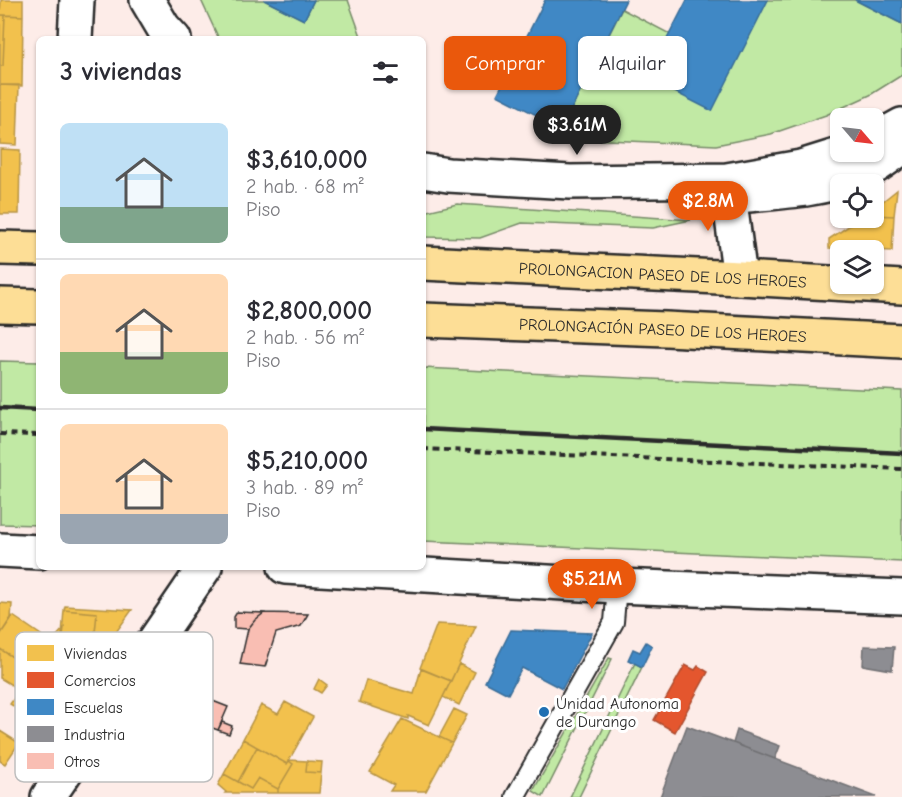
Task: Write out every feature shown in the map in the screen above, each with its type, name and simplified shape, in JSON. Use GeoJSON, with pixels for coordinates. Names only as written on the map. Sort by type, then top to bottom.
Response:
{"type":"FeatureCollection","features":[{"type":"Feature","properties":{"kind":"main road"},"geometry":{"type":"LineString","coordinates":[[0,248],[36,249]]}},
{"type":"Feature","properties":{"kind":"main road","name":"PROLONGACION PASEO DE LOS HEROES"},"geometry":{"type":"LineString","coordinates":[[426,263],[902,287]]}},
{"type":"Feature","properties":{"kind":"main road"},"geometry":{"type":"LineString","coordinates":[[0,305],[36,306]]}},
{"type":"Feature","properties":{"kind":"main road","name":"PROLONGACIÓN PASEO DE LOS HEROES"},"geometry":{"type":"LineString","coordinates":[[426,320],[902,341]]}},
{"type":"Feature","properties":{"kind":"street"},"geometry":{"type":"LineString","coordinates":[[75,36],[77,0]]}},
{"type":"Feature","properties":{"kind":"street"},"geometry":{"type":"LineString","coordinates":[[147,0],[163,27],[171,36]]}},
{"type":"Feature","properties":{"kind":"street"},"geometry":{"type":"LineString","coordinates":[[884,135],[902,125]]}},
{"type":"Feature","properties":{"kind":"street"},"geometry":{"type":"LineString","coordinates":[[426,171],[448,175],[728,190],[820,190],[843,184],[875,170],[902,151]]}},
{"type":"Feature","properties":{"kind":"street"},"geometry":{"type":"LineString","coordinates":[[728,190],[830,158]]}},
{"type":"Feature","properties":{"kind":"street"},"geometry":{"type":"LineString","coordinates":[[728,190],[740,278]]}},
{"type":"Feature","properties":{"kind":"street"},"geometry":{"type":"LineString","coordinates":[[0,550],[36,552]]}},
{"type":"Feature","properties":{"kind":"street"},"geometry":{"type":"LineString","coordinates":[[161,632],[203,570]]}},
{"type":"Feature","properties":{"kind":"street"},"geometry":{"type":"LineString","coordinates":[[337,570],[617,586],[902,597]]}},
{"type":"Feature","properties":{"kind":"street"},"geometry":{"type":"LineString","coordinates":[[48,797],[58,782]]}},
{"type":"Feature","properties":{"kind":"lane"},"geometry":{"type":"LineString","coordinates":[[515,797],[614,622],[617,586]]}},
{"type":"Feature","properties":{"kind":"path"},"geometry":{"type":"LineString","coordinates":[[0,434],[36,435]]}},
{"type":"Feature","properties":{"kind":"path"},"geometry":{"type":"LineString","coordinates":[[426,449],[902,469]]}},
{"type":"Feature","properties":{"kind":"green space"},"geometry":{"type":"Polygon","coordinates":[[[201,0],[264,0],[304,20],[314,0],[348,0],[361,36],[218,36],[201,0]]]}},
{"type":"Feature","properties":{"kind":"green space"},"geometry":{"type":"Polygon","coordinates":[[[768,0],[855,0],[902,24],[902,75],[870,95],[841,108],[830,108],[830,113],[826,115],[771,134],[716,145],[564,138],[562,128],[581,90],[687,90],[687,53],[768,0]]]}},
{"type":"Feature","properties":{"kind":"green space"},"geometry":{"type":"Polygon","coordinates":[[[622,9],[670,34],[669,36],[608,36],[622,9]]]}},
{"type":"Feature","properties":{"kind":"green space"},"geometry":{"type":"Polygon","coordinates":[[[457,204],[691,220],[653,228],[522,223],[480,238],[426,237],[426,211],[457,204]]]}},
{"type":"Feature","properties":{"kind":"green space"},"geometry":{"type":"Polygon","coordinates":[[[0,361],[36,362],[36,525],[0,524],[0,361]]]}},
{"type":"Feature","properties":{"kind":"green space"},"geometry":{"type":"Polygon","coordinates":[[[426,368],[902,391],[902,562],[426,541],[426,368]]]}},
{"type":"Feature","properties":{"kind":"green space"},"geometry":{"type":"Polygon","coordinates":[[[609,658],[612,659],[543,797],[533,791],[609,658]]]}},
{"type":"Feature","properties":{"kind":"green space"},"geometry":{"type":"Polygon","coordinates":[[[635,663],[642,667],[579,797],[570,797],[635,663]]]}},
{"type":"Feature","properties":{"kind":"building: Viviendas"},"geometry":{"type":"Polygon","coordinates":[[[1,0],[23,0],[23,16],[0,15],[1,0]]]}},
{"type":"Feature","properties":{"kind":"building: Viviendas"},"geometry":{"type":"Polygon","coordinates":[[[0,15],[5,15],[3,66],[0,66],[0,15]]]}},
{"type":"Feature","properties":{"kind":"building: Viviendas"},"geometry":{"type":"Polygon","coordinates":[[[5,15],[23,16],[22,86],[0,85],[5,15]]]}},
{"type":"Feature","properties":{"kind":"building: Viviendas"},"geometry":{"type":"Polygon","coordinates":[[[0,85],[19,85],[17,145],[0,144],[0,85]]]}},
{"type":"Feature","properties":{"kind":"building: Viviendas"},"geometry":{"type":"Polygon","coordinates":[[[0,149],[20,150],[19,214],[0,214],[0,149]]]}},
{"type":"Feature","properties":{"kind":"building: Viviendas"},"geometry":{"type":"Polygon","coordinates":[[[897,190],[894,216],[884,216],[884,200],[897,190]]]}},
{"type":"Feature","properties":{"kind":"building: Viviendas"},"geometry":{"type":"Polygon","coordinates":[[[884,216],[894,216],[892,251],[884,251],[884,240],[830,240],[830,248],[829,239],[846,228],[884,228],[884,216]]]}},
{"type":"Feature","properties":{"kind":"building: Viviendas"},"geometry":{"type":"Polygon","coordinates":[[[0,603],[12,604],[11,618],[0,635],[0,603]]]}},
{"type":"Feature","properties":{"kind":"building: Viviendas"},"geometry":{"type":"Polygon","coordinates":[[[65,606],[132,610],[116,632],[95,632],[97,613],[64,610],[65,606]]]}},
{"type":"Feature","properties":{"kind":"building: Viviendas"},"geometry":{"type":"Polygon","coordinates":[[[64,610],[97,613],[95,632],[62,632],[64,610]]]}},
{"type":"Feature","properties":{"kind":"building: Viviendas"},"geometry":{"type":"Polygon","coordinates":[[[13,616],[37,632],[15,632],[15,659],[0,649],[0,635],[13,616]]]}},
{"type":"Feature","properties":{"kind":"building: Viviendas"},"geometry":{"type":"Polygon","coordinates":[[[437,624],[476,626],[451,681],[420,668],[437,624]]]}},
{"type":"Feature","properties":{"kind":"building: Viviendas"},"geometry":{"type":"Polygon","coordinates":[[[0,649],[15,659],[15,687],[0,678],[0,649]]]}},
{"type":"Feature","properties":{"kind":"building: Viviendas"},"geometry":{"type":"Polygon","coordinates":[[[459,664],[475,672],[459,705],[443,697],[459,664]]]}},
{"type":"Feature","properties":{"kind":"building: Viviendas"},"geometry":{"type":"Polygon","coordinates":[[[421,669],[451,681],[429,725],[408,716],[408,719],[359,702],[366,680],[414,694],[421,669]]]}},
{"type":"Feature","properties":{"kind":"building: Viviendas"},"geometry":{"type":"Polygon","coordinates":[[[319,679],[327,685],[321,693],[314,689],[319,679]]]}},
{"type":"Feature","properties":{"kind":"building: Viviendas"},"geometry":{"type":"Polygon","coordinates":[[[15,697],[15,707],[10,704],[15,697]]]}},
{"type":"Feature","properties":{"kind":"building: Viviendas"},"geometry":{"type":"Polygon","coordinates":[[[285,702],[313,717],[287,764],[243,739],[261,705],[278,714],[285,702]]]}},
{"type":"Feature","properties":{"kind":"building: Viviendas"},"geometry":{"type":"Polygon","coordinates":[[[454,709],[467,715],[452,743],[439,737],[454,709]]]}},
{"type":"Feature","properties":{"kind":"building: Viviendas"},"geometry":{"type":"Polygon","coordinates":[[[402,719],[452,743],[426,791],[390,791],[394,785],[370,772],[402,719]]]}},
{"type":"Feature","properties":{"kind":"building: Viviendas"},"geometry":{"type":"Polygon","coordinates":[[[0,731],[15,740],[15,749],[5,764],[0,761],[0,731]]]}},
{"type":"Feature","properties":{"kind":"building: Viviendas"},"geometry":{"type":"Polygon","coordinates":[[[243,739],[257,747],[238,782],[224,774],[243,739]]]}},
{"type":"Feature","properties":{"kind":"building: Viviendas"},"geometry":{"type":"Polygon","coordinates":[[[257,747],[287,764],[289,761],[293,764],[278,789],[258,778],[251,789],[238,782],[257,747]]]}},
{"type":"Feature","properties":{"kind":"building: Viviendas"},"geometry":{"type":"Polygon","coordinates":[[[289,760],[307,761],[306,772],[321,773],[319,793],[278,793],[278,789],[293,764],[289,760]]]}},
{"type":"Feature","properties":{"kind":"building: Viviendas"},"geometry":{"type":"Polygon","coordinates":[[[307,761],[322,762],[321,773],[306,772],[307,761]]]}},
{"type":"Feature","properties":{"kind":"building: Viviendas"},"geometry":{"type":"Polygon","coordinates":[[[224,774],[251,789],[258,778],[278,789],[278,793],[225,793],[218,785],[224,774]]]}},
{"type":"Feature","properties":{"kind":"building: Comercios"},"geometry":{"type":"Polygon","coordinates":[[[685,665],[695,670],[698,666],[708,672],[675,732],[654,720],[685,665]]]}},
{"type":"Feature","properties":{"kind":"building: Escuelas"},"geometry":{"type":"Polygon","coordinates":[[[264,0],[314,0],[304,20],[264,0]]]}},
{"type":"Feature","properties":{"kind":"building: Escuelas"},"geometry":{"type":"Polygon","coordinates":[[[545,0],[626,0],[608,36],[578,36],[578,90],[581,90],[562,128],[497,95],[500,90],[566,90],[566,36],[527,36],[545,0]]]}},
{"type":"Feature","properties":{"kind":"building: Escuelas"},"geometry":{"type":"Polygon","coordinates":[[[687,0],[768,0],[712,111],[671,90],[687,90],[687,36],[669,36],[687,0]]]}},
{"type":"Feature","properties":{"kind":"building: Escuelas"},"geometry":{"type":"Polygon","coordinates":[[[855,0],[902,0],[902,24],[855,0]]]}},
{"type":"Feature","properties":{"kind":"building: Escuelas"},"geometry":{"type":"Polygon","coordinates":[[[511,630],[592,633],[562,689],[522,668],[508,694],[485,682],[511,630]]]}},
{"type":"Feature","properties":{"kind":"building: Escuelas"},"geometry":{"type":"Polygon","coordinates":[[[646,642],[652,646],[642,667],[628,660],[633,649],[640,652],[646,642]]]}},
{"type":"Feature","properties":{"kind":"building: Industria"},"geometry":{"type":"Polygon","coordinates":[[[864,646],[894,647],[892,670],[863,665],[864,646]]]}},
{"type":"Feature","properties":{"kind":"building: Industria"},"geometry":{"type":"Polygon","coordinates":[[[687,726],[733,743],[876,797],[660,797],[687,726]]]}},
{"type":"Feature","properties":{"kind":"building: Industria"},"geometry":{"type":"Polygon","coordinates":[[[737,730],[780,746],[775,759],[733,743],[737,730]]]}},
{"type":"Feature","properties":{"kind":"building: Otros"},"geometry":{"type":"Polygon","coordinates":[[[237,612],[264,613],[248,629],[234,628],[234,617],[237,612]]]}},
{"type":"Feature","properties":{"kind":"building: Otros"},"geometry":{"type":"Polygon","coordinates":[[[264,613],[308,614],[301,626],[276,633],[265,667],[240,664],[248,629],[264,613]]]}},
{"type":"Feature","properties":{"kind":"building: Otros"},"geometry":{"type":"Polygon","coordinates":[[[213,701],[228,707],[218,730],[213,728],[213,701]]]}},
{"type":"Feature","properties":{"kind":"building: Otros"},"geometry":{"type":"Polygon","coordinates":[[[222,722],[232,726],[229,734],[218,730],[222,722]]]}},
{"type":"Feature","properties":{"kind":"railway"},"geometry":{"type":"LineString","coordinates":[[0,408],[36,410]]}},
{"type":"Feature","properties":{"kind":"railway"},"geometry":{"type":"LineString","coordinates":[[426,429],[902,453]]}},
{"type":"Feature","properties":{"kind":"place","name":"Unidad Autonoma de Durango"},"geometry":{"type":"Point","coordinates":[544,712]}}]}
